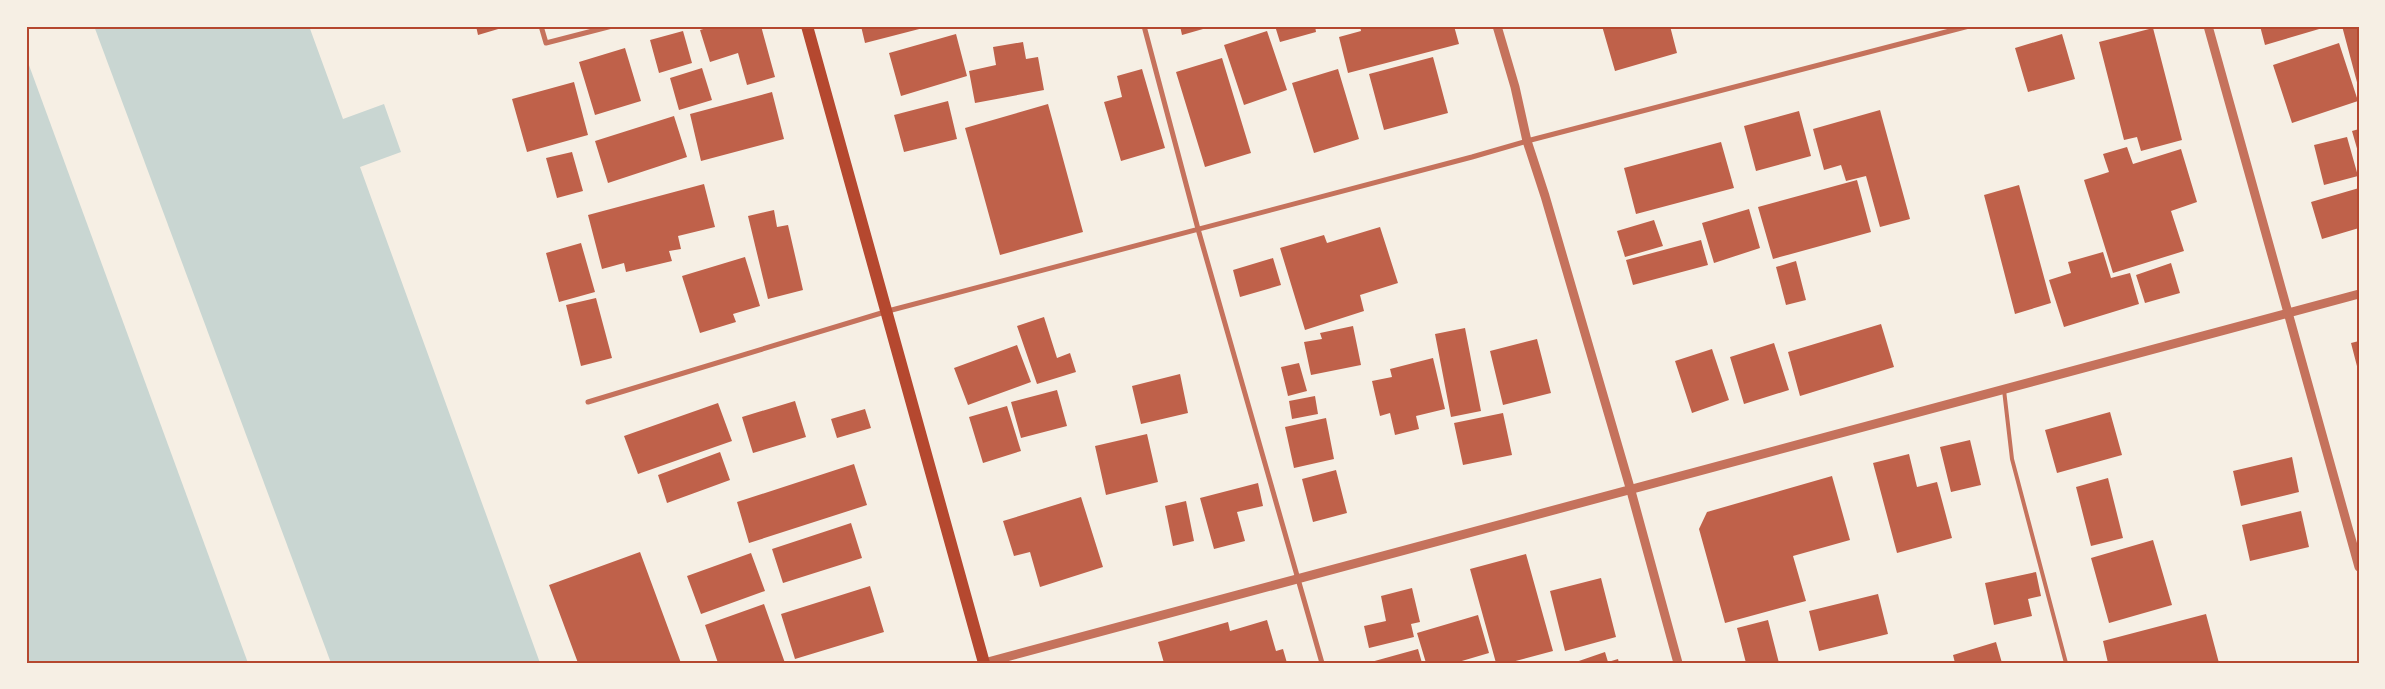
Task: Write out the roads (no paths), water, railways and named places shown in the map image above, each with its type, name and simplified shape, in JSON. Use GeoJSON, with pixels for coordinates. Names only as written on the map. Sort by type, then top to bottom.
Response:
{"type":"FeatureCollection","features":[{"type":"Feature","properties":{"kind":"main road"},"geometry":{"type":"LineString","coordinates":[[807,26],[888,311],[984,663]]}},
{"type":"Feature","properties":{"kind":"street"},"geometry":{"type":"LineString","coordinates":[[541,26],[546,43],[612,26]]}},
{"type":"Feature","properties":{"kind":"street"},"geometry":{"type":"LineString","coordinates":[[1144,26],[1198,229],[1322,663]]}},
{"type":"Feature","properties":{"kind":"street"},"geometry":{"type":"LineString","coordinates":[[1497,26],[1515,88],[1527,140],[1546,196],[1631,490],[1678,663]]}},
{"type":"Feature","properties":{"kind":"street"},"geometry":{"type":"LineString","coordinates":[[588,402],[888,311],[1472,157],[1527,140],[1969,26]]}},
{"type":"Feature","properties":{"kind":"street"},"geometry":{"type":"LineString","coordinates":[[2208,26],[2359,567]]}},
{"type":"Feature","properties":{"kind":"street"},"geometry":{"type":"LineString","coordinates":[[984,663],[2359,294]]}},
{"type":"Feature","properties":{"kind":"lane"},"geometry":{"type":"LineString","coordinates":[[2004,389],[2012,459],[2066,663]]}}]}
